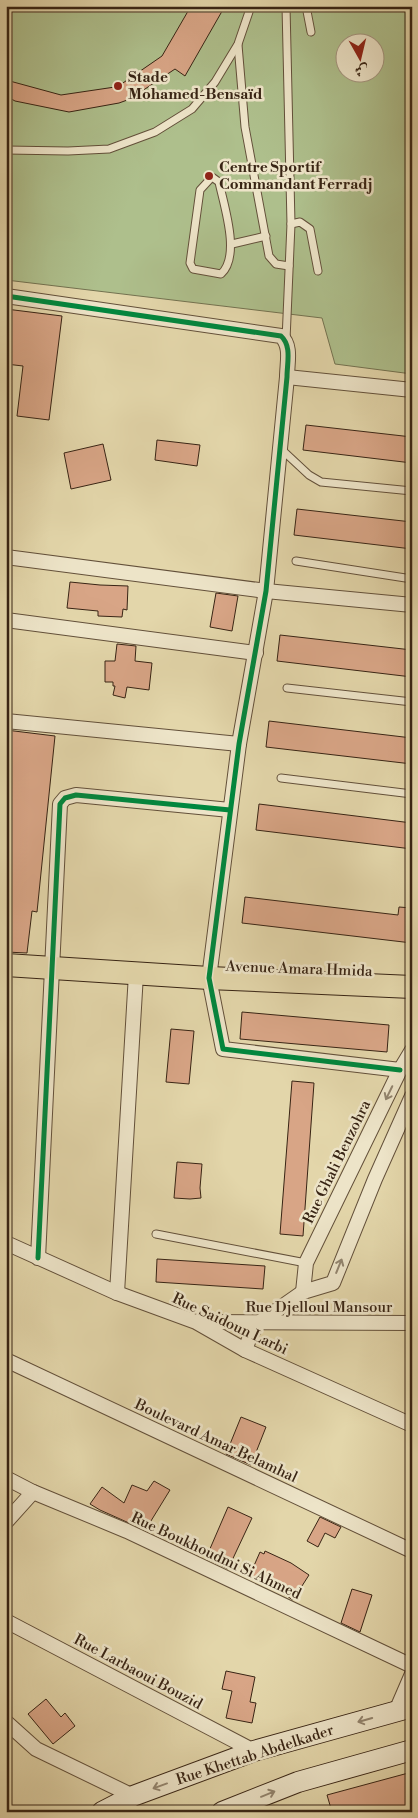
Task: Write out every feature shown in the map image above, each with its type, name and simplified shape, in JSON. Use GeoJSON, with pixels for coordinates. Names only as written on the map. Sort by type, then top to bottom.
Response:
{"type":"FeatureCollection","features":[{"type":"Feature","properties":{"kind":"main road","name":"Avenue Amara Hmida"},"geometry":{"type":"LineString","coordinates":[[6,965],[209,978],[412,987]]}},
{"type":"Feature","properties":{"kind":"main road","name":"Rue Khettab Abdelkader"},"geometry":{"type":"LineString","coordinates":[[102,1812],[133,1796],[254,1751],[404,1709]]}},
{"type":"Feature","properties":{"kind":"main road"},"geometry":{"type":"LineString","coordinates":[[222,1812],[298,1782],[412,1750]]}},
{"type":"Feature","properties":{"kind":"street"},"geometry":{"type":"LineString","coordinates":[[6,296],[280,336],[286,340],[288,346],[287,377],[266,591],[239,744],[209,978],[223,1049],[400,1070]]}},
{"type":"Feature","properties":{"kind":"street"},"geometry":{"type":"LineString","coordinates":[[287,377],[412,390]]}},
{"type":"Feature","properties":{"kind":"street"},"geometry":{"type":"LineString","coordinates":[[6,557],[266,591],[412,604]]}},
{"type":"Feature","properties":{"kind":"street"},"geometry":{"type":"LineString","coordinates":[[6,620],[256,653]]}},
{"type":"Feature","properties":{"kind":"street"},"geometry":{"type":"LineString","coordinates":[[6,721],[239,744]]}},
{"type":"Feature","properties":{"kind":"street"},"geometry":{"type":"LineString","coordinates":[[38,1258],[60,804],[65,798],[76,795],[230,810]]}},
{"type":"Feature","properties":{"kind":"street"},"geometry":{"type":"LineString","coordinates":[[117,1294],[136,974]]}},
{"type":"Feature","properties":{"kind":"street","name":"Rue Ghali Benzohra"},"geometry":{"type":"LineString","coordinates":[[303,1292],[306,1263],[400,1070],[412,1050]]}},
{"type":"Feature","properties":{"kind":"street"},"geometry":{"type":"LineString","coordinates":[[245,1350],[251,1334],[260,1322],[303,1292],[333,1283],[375,1179],[412,1096]]}},
{"type":"Feature","properties":{"kind":"street","name":"Rue Saidoun Larbi"},"geometry":{"type":"LineString","coordinates":[[6,1243],[117,1294],[196,1322],[245,1350],[412,1425]]}},
{"type":"Feature","properties":{"kind":"street","name":"Rue Djelloul Mansour"},"geometry":{"type":"LineString","coordinates":[[196,1322],[412,1324]]}},
{"type":"Feature","properties":{"kind":"street","name":"Boulevard Amar Belamhal"},"geometry":{"type":"LineString","coordinates":[[6,1360],[412,1551]]}},
{"type":"Feature","properties":{"kind":"street","name":"Rue Boukhoudmi Si Ahmed"},"geometry":{"type":"LineString","coordinates":[[6,1478],[33,1492],[127,1531],[412,1666]]}},
{"type":"Feature","properties":{"kind":"street"},"geometry":{"type":"LineString","coordinates":[[6,1522],[33,1492]]}},
{"type":"Feature","properties":{"kind":"street","name":"Rue Larbaoui Bouzid"},"geometry":{"type":"LineString","coordinates":[[6,1621],[254,1751]]}},
{"type":"Feature","properties":{"kind":"street"},"geometry":{"type":"LineString","coordinates":[[404,1709],[412,1674]]}},
{"type":"Feature","properties":{"kind":"street"},"geometry":{"type":"LineString","coordinates":[[6,1722],[36,1749],[133,1796]]}},
{"type":"Feature","properties":{"kind":"lane"},"geometry":{"type":"LineString","coordinates":[[6,150],[68,151],[109,148],[155,132],[192,108],[215,82],[238,44],[251,6]]}},
{"type":"Feature","properties":{"kind":"lane"},"geometry":{"type":"LineString","coordinates":[[286,6],[290,224],[286,340]]}},
{"type":"Feature","properties":{"kind":"lane"},"geometry":{"type":"LineString","coordinates":[[306,6],[312,32]]}},
{"type":"Feature","properties":{"kind":"lane"},"geometry":{"type":"LineString","coordinates":[[238,44],[245,127],[269,256],[276,264],[289,266]]}},
{"type":"Feature","properties":{"kind":"lane"},"geometry":{"type":"LineString","coordinates":[[212,177],[219,182],[232,244],[225,270],[221,274],[193,268],[190,263],[200,190],[212,177]]}},
{"type":"Feature","properties":{"kind":"lane"},"geometry":{"type":"LineString","coordinates":[[290,224],[300,222],[310,229],[318,272]]}},
{"type":"Feature","properties":{"kind":"lane"},"geometry":{"type":"LineString","coordinates":[[232,244],[266,236]]}},
{"type":"Feature","properties":{"kind":"lane"},"geometry":{"type":"LineString","coordinates":[[280,447],[309,475],[321,482],[412,491]]}},
{"type":"Feature","properties":{"kind":"lane"},"geometry":{"type":"LineString","coordinates":[[296,561],[412,579]]}},
{"type":"Feature","properties":{"kind":"lane"},"geometry":{"type":"LineString","coordinates":[[287,688],[412,702]]}},
{"type":"Feature","properties":{"kind":"lane"},"geometry":{"type":"LineString","coordinates":[[282,778],[412,794]]}},
{"type":"Feature","properties":{"kind":"lane"},"geometry":{"type":"LineString","coordinates":[[156,1234],[306,1263]]}},
{"type":"Feature","properties":{"kind":"green space","name":"Centre Sportif Commandant Ferradj"},"geometry":{"type":"Polygon","coordinates":[[[6,6],[412,6],[412,374],[335,364],[322,318],[6,280],[6,6]]]}},
{"type":"Feature","properties":{"kind":"building"},"geometry":{"type":"Polygon","coordinates":[[[191,6],[225,6],[185,76],[175,69],[130,99],[119,103],[69,112],[15,101],[6,96],[6,80],[61,95],[120,85],[162,56],[191,6]]]}},
{"type":"Feature","properties":{"kind":"building"},"geometry":{"type":"Polygon","coordinates":[[[6,309],[62,316],[49,420],[17,416],[23,366],[6,364],[6,309]]]}},
{"type":"Feature","properties":{"kind":"building"},"geometry":{"type":"Polygon","coordinates":[[[306,425],[412,437],[412,463],[303,450],[306,425]]]}},
{"type":"Feature","properties":{"kind":"building"},"geometry":{"type":"Polygon","coordinates":[[[157,440],[200,445],[197,466],[155,460],[157,440]]]}},
{"type":"Feature","properties":{"kind":"building"},"geometry":{"type":"Polygon","coordinates":[[[103,444],[111,480],[71,489],[64,453],[103,444]]]}},
{"type":"Feature","properties":{"kind":"building"},"geometry":{"type":"Polygon","coordinates":[[[297,509],[412,522],[412,549],[294,535],[297,509]]]}},
{"type":"Feature","properties":{"kind":"building"},"geometry":{"type":"Polygon","coordinates":[[[70,582],[128,586],[127,610],[123,609],[122,617],[98,616],[98,611],[67,608],[70,582]]]}},
{"type":"Feature","properties":{"kind":"building"},"geometry":{"type":"Polygon","coordinates":[[[216,593],[238,596],[232,631],[210,627],[216,593]]]}},
{"type":"Feature","properties":{"kind":"building"},"geometry":{"type":"Polygon","coordinates":[[[280,635],[412,650],[412,677],[277,661],[280,635]]]}},
{"type":"Feature","properties":{"kind":"building"},"geometry":{"type":"Polygon","coordinates":[[[117,644],[136,646],[135,661],[152,663],[149,690],[127,687],[125,698],[113,695],[115,686],[113,686],[113,682],[105,682],[105,661],[115,661],[117,644]]]}},
{"type":"Feature","properties":{"kind":"building"},"geometry":{"type":"Polygon","coordinates":[[[269,721],[412,738],[412,764],[266,747],[269,721]]]}},
{"type":"Feature","properties":{"kind":"building"},"geometry":{"type":"Polygon","coordinates":[[[6,730],[55,736],[37,912],[32,911],[27,953],[6,952],[6,730]]]}},
{"type":"Feature","properties":{"kind":"building"},"geometry":{"type":"Polygon","coordinates":[[[259,804],[412,823],[412,849],[256,830],[259,804]]]}},
{"type":"Feature","properties":{"kind":"building"},"geometry":{"type":"Polygon","coordinates":[[[245,897],[398,915],[399,907],[412,908],[412,943],[242,923],[245,897]]]}},
{"type":"Feature","properties":{"kind":"building"},"geometry":{"type":"Polygon","coordinates":[[[242,1012],[389,1025],[387,1052],[240,1039],[242,1012]]]}},
{"type":"Feature","properties":{"kind":"building"},"geometry":{"type":"Polygon","coordinates":[[[171,1029],[194,1031],[189,1084],[166,1082],[171,1029]]]}},
{"type":"Feature","properties":{"kind":"building"},"geometry":{"type":"Polygon","coordinates":[[[292,1081],[314,1083],[303,1236],[280,1234],[292,1081]]]}},
{"type":"Feature","properties":{"kind":"building"},"geometry":{"type":"Polygon","coordinates":[[[177,1162],[202,1164],[201,1198],[174,1198],[177,1162]]]}},
{"type":"Feature","properties":{"kind":"building"},"geometry":{"type":"Polygon","coordinates":[[[157,1259],[265,1266],[263,1289],[156,1282],[157,1259]]]}},
{"type":"Feature","properties":{"kind":"building"},"geometry":{"type":"Polygon","coordinates":[[[241,1417],[266,1427],[251,1465],[226,1454],[241,1417]]]}},
{"type":"Feature","properties":{"kind":"building"},"geometry":{"type":"Polygon","coordinates":[[[154,1481],[170,1490],[146,1529],[131,1520],[129,1523],[90,1504],[102,1487],[124,1503],[132,1485],[147,1491],[154,1481]]]}},
{"type":"Feature","properties":{"kind":"building"},"geometry":{"type":"Polygon","coordinates":[[[228,1507],[252,1518],[228,1569],[206,1558],[228,1507]]]}},
{"type":"Feature","properties":{"kind":"building"},"geometry":{"type":"Polygon","coordinates":[[[320,1517],[341,1527],[335,1538],[325,1533],[318,1547],[307,1541],[320,1517]]]}},
{"type":"Feature","properties":{"kind":"building"},"geometry":{"type":"Polygon","coordinates":[[[265,1551],[291,1563],[309,1575],[293,1600],[282,1593],[284,1591],[249,1577],[260,1552],[264,1554],[265,1551]]]}},
{"type":"Feature","properties":{"kind":"building"},"geometry":{"type":"Polygon","coordinates":[[[352,1589],[372,1595],[360,1632],[341,1623],[352,1589]]]}},
{"type":"Feature","properties":{"kind":"building"},"geometry":{"type":"Polygon","coordinates":[[[226,1671],[255,1677],[250,1702],[256,1703],[252,1723],[226,1718],[232,1691],[222,1689],[226,1671]]]}},
{"type":"Feature","properties":{"kind":"building"},"geometry":{"type":"Polygon","coordinates":[[[46,1699],[61,1717],[65,1713],[75,1726],[53,1744],[28,1714],[46,1699]]]}},
{"type":"Feature","properties":{"kind":"building"},"geometry":{"type":"Polygon","coordinates":[[[412,1772],[412,1812],[332,1812],[327,1795],[412,1772]]]}},
{"type":"Feature","properties":{"kind":"cycle path"},"geometry":{"type":"LineString","coordinates":[[6,296],[281,336],[287,345],[287,377],[266,591],[239,744],[209,978],[223,1049],[400,1070]]}},
{"type":"Feature","properties":{"kind":"cycle path"},"geometry":{"type":"LineString","coordinates":[[38,1258],[60,804],[65,798],[76,795],[230,810]]}},
{"type":"Feature","properties":{"kind":"place","name":"Stade Mohamed-Bensaïd"},"geometry":{"type":"Point","coordinates":[118,86]}},
{"type":"Feature","properties":{"kind":"place","name":"Centre Sportif Commandant Ferradj"},"geometry":{"type":"Point","coordinates":[209,176]}}]}
